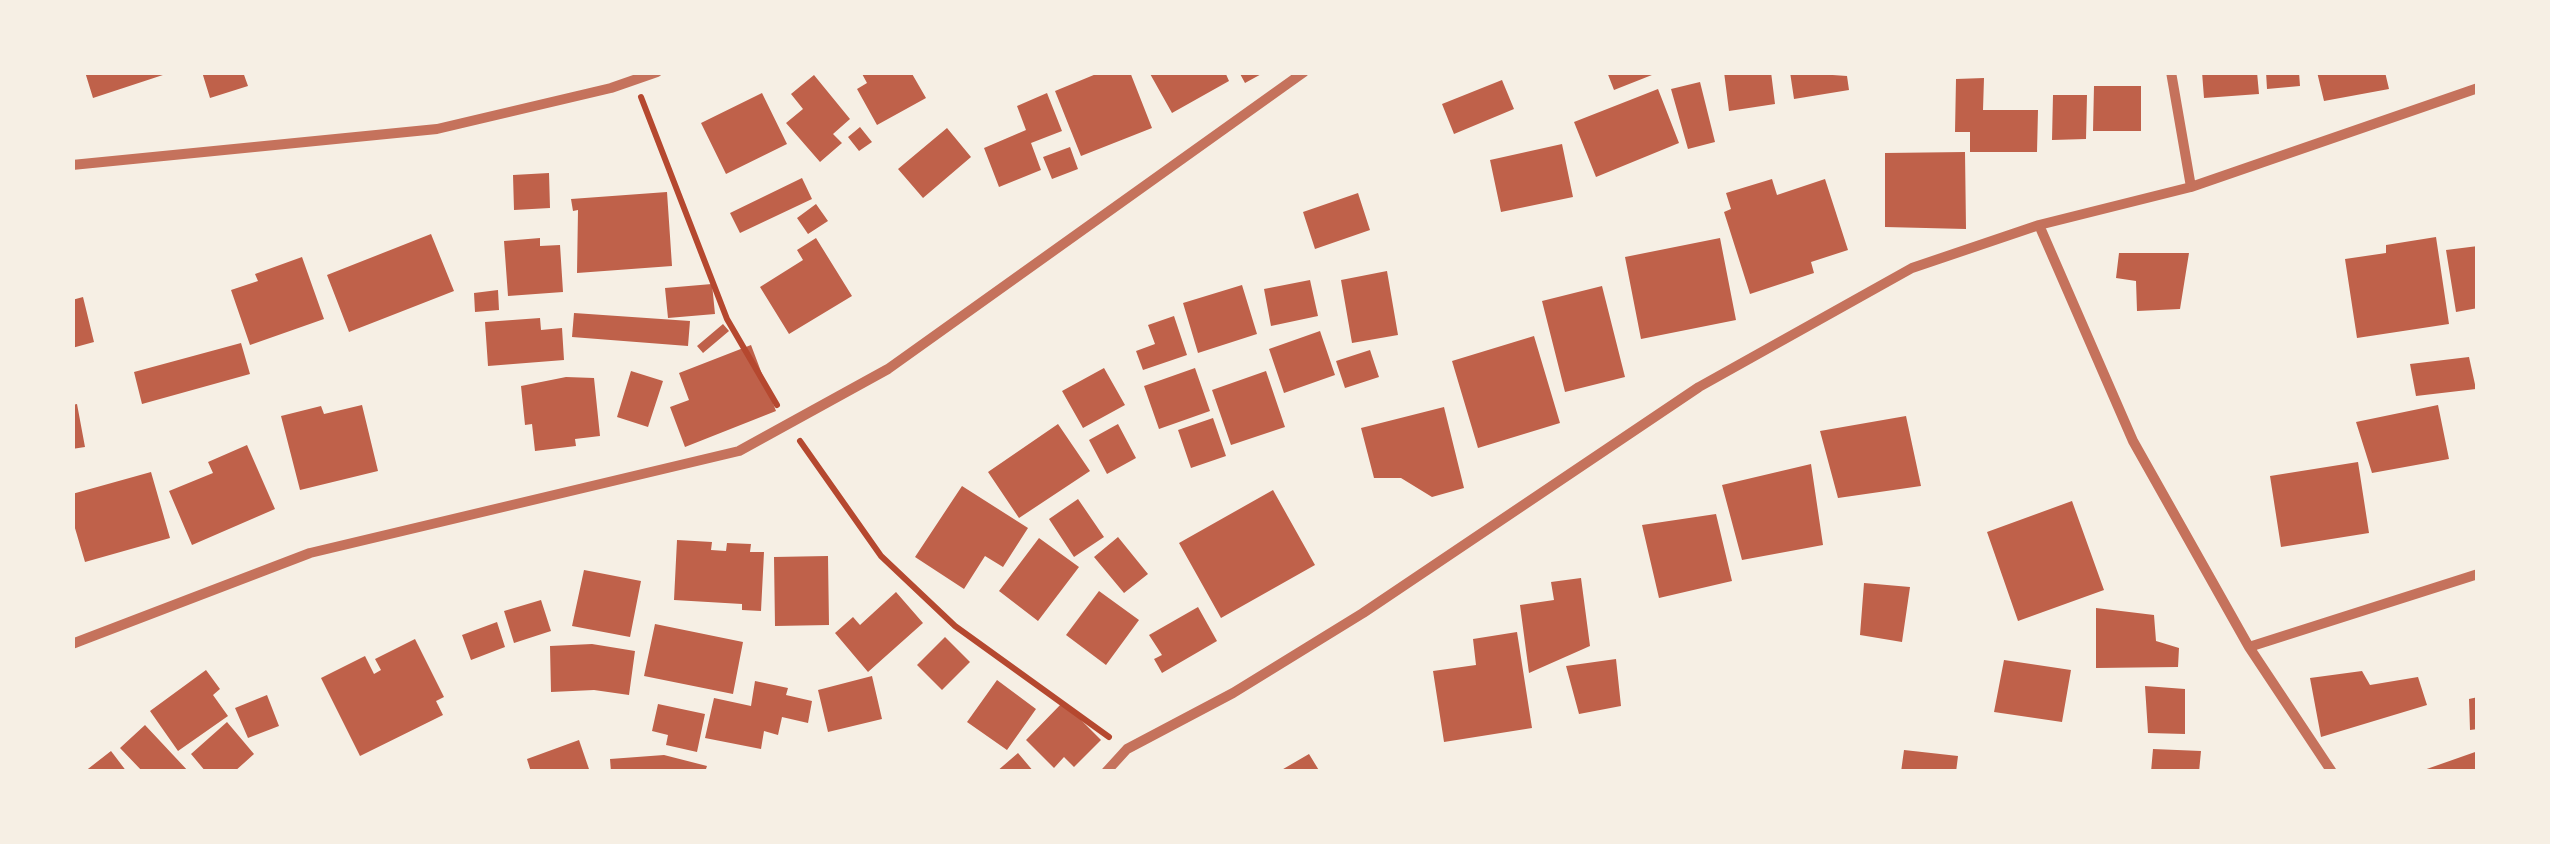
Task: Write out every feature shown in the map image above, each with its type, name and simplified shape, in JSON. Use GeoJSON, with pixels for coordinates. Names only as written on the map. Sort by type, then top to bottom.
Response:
{"type":"FeatureCollection","features":[{"type":"Feature","properties":{"kind":"street"},"geometry":{"type":"LineString","coordinates":[[72,165],[437,129],[657,72]]}},
{"type":"Feature","properties":{"kind":"street"},"geometry":{"type":"LineString","coordinates":[[72,644],[310,553],[739,450],[888,369],[1304,72]]}},
{"type":"Feature","properties":{"kind":"street"},"geometry":{"type":"LineString","coordinates":[[2171,72],[2192,187]]}},
{"type":"Feature","properties":{"kind":"street"},"geometry":{"type":"LineString","coordinates":[[1106,772],[1127,749],[1234,693],[1347,623],[1699,387],[1912,268],[2040,225],[2192,187],[2478,88]]}},
{"type":"Feature","properties":{"kind":"street"},"geometry":{"type":"LineString","coordinates":[[2040,225],[2133,440],[2249,647],[2332,772]]}},
{"type":"Feature","properties":{"kind":"street"},"geometry":{"type":"LineString","coordinates":[[2249,647],[2478,574]]}},
{"type":"Feature","properties":{"kind":"path"},"geometry":{"type":"LineString","coordinates":[[635,80],[727,319],[789,426],[882,556],[956,626],[1127,749]]}},
{"type":"Feature","properties":{"kind":"building"},"geometry":{"type":"Polygon","coordinates":[[[85,72],[168,72],[169,73],[93,98],[85,72]]]}},
{"type":"Feature","properties":{"kind":"building"},"geometry":{"type":"Polygon","coordinates":[[[202,72],[243,72],[248,86],[210,98],[202,72]]]}},
{"type":"Feature","properties":{"kind":"building"},"geometry":{"type":"Polygon","coordinates":[[[861,72],[911,72],[926,98],[877,125],[857,89],[867,83],[861,72]]]}},
{"type":"Feature","properties":{"kind":"building"},"geometry":{"type":"Polygon","coordinates":[[[1101,72],[1130,72],[1152,128],[1081,156],[1055,91],[1101,72]]]}},
{"type":"Feature","properties":{"kind":"building"},"geometry":{"type":"Polygon","coordinates":[[[1149,72],[1225,72],[1229,81],[1172,113],[1149,72]]]}},
{"type":"Feature","properties":{"kind":"building"},"geometry":{"type":"Polygon","coordinates":[[[1239,72],[1265,72],[1245,83],[1239,72]]]}},
{"type":"Feature","properties":{"kind":"building"},"geometry":{"type":"Polygon","coordinates":[[[1607,72],[1657,72],[1657,73],[1614,90],[1607,72]]]}},
{"type":"Feature","properties":{"kind":"building"},"geometry":{"type":"Polygon","coordinates":[[[1724,72],[1771,72],[1775,104],[1729,111],[1724,72]]]}},
{"type":"Feature","properties":{"kind":"building"},"geometry":{"type":"Polygon","coordinates":[[[1790,72],[1847,76],[1849,90],[1794,99],[1790,72]]]}},
{"type":"Feature","properties":{"kind":"building"},"geometry":{"type":"Polygon","coordinates":[[[2202,72],[2257,72],[2259,94],[2204,98],[2202,72]]]}},
{"type":"Feature","properties":{"kind":"building"},"geometry":{"type":"Polygon","coordinates":[[[2266,72],[2299,72],[2300,86],[2267,89],[2266,72]]]}},
{"type":"Feature","properties":{"kind":"building"},"geometry":{"type":"Polygon","coordinates":[[[2317,72],[2385,72],[2389,89],[2324,101],[2317,72]]]}},
{"type":"Feature","properties":{"kind":"building"},"geometry":{"type":"Polygon","coordinates":[[[814,75],[850,119],[833,134],[842,143],[820,162],[786,123],[803,109],[791,94],[814,75]]]}},
{"type":"Feature","properties":{"kind":"building"},"geometry":{"type":"Polygon","coordinates":[[[1984,78],[1983,110],[2038,110],[2037,152],[1970,152],[1970,132],[1955,132],[1956,79],[1984,78]]]}},
{"type":"Feature","properties":{"kind":"building"},"geometry":{"type":"Polygon","coordinates":[[[1502,80],[1514,109],[1454,134],[1442,104],[1502,80]]]}},
{"type":"Feature","properties":{"kind":"building"},"geometry":{"type":"Polygon","coordinates":[[[1700,82],[1715,142],[1688,149],[1671,89],[1700,82]]]}},
{"type":"Feature","properties":{"kind":"building"},"geometry":{"type":"Polygon","coordinates":[[[2094,86],[2141,86],[2141,131],[2093,131],[2094,86]]]}},
{"type":"Feature","properties":{"kind":"building"},"geometry":{"type":"Polygon","coordinates":[[[1658,89],[1679,143],[1596,177],[1574,122],[1658,89]]]}},
{"type":"Feature","properties":{"kind":"building"},"geometry":{"type":"Polygon","coordinates":[[[762,93],[787,144],[726,174],[701,123],[762,93]]]}},
{"type":"Feature","properties":{"kind":"building"},"geometry":{"type":"Polygon","coordinates":[[[1047,93],[1062,131],[1031,143],[1041,170],[999,187],[984,148],[1026,130],[1017,106],[1047,93]]]}},
{"type":"Feature","properties":{"kind":"building"},"geometry":{"type":"Polygon","coordinates":[[[2053,95],[2087,95],[2086,139],[2052,140],[2053,95]]]}},
{"type":"Feature","properties":{"kind":"building"},"geometry":{"type":"Polygon","coordinates":[[[860,127],[872,142],[859,151],[848,137],[860,127]]]}},
{"type":"Feature","properties":{"kind":"building"},"geometry":{"type":"Polygon","coordinates":[[[947,128],[971,157],[923,198],[898,169],[947,128]]]}},
{"type":"Feature","properties":{"kind":"building"},"geometry":{"type":"Polygon","coordinates":[[[1562,144],[1573,197],[1501,212],[1490,160],[1562,144]]]}},
{"type":"Feature","properties":{"kind":"building"},"geometry":{"type":"Polygon","coordinates":[[[1070,147],[1078,169],[1052,179],[1043,157],[1070,147]]]}},
{"type":"Feature","properties":{"kind":"building"},"geometry":{"type":"Polygon","coordinates":[[[1965,152],[1966,229],[1885,227],[1885,153],[1965,152]]]}},
{"type":"Feature","properties":{"kind":"building"},"geometry":{"type":"Polygon","coordinates":[[[549,173],[550,208],[514,210],[513,175],[549,173]]]}},
{"type":"Feature","properties":{"kind":"building"},"geometry":{"type":"Polygon","coordinates":[[[802,178],[812,199],[740,233],[730,213],[802,178]]]}},
{"type":"Feature","properties":{"kind":"building"},"geometry":{"type":"Polygon","coordinates":[[[1772,179],[1777,195],[1825,179],[1848,250],[1811,262],[1814,273],[1750,294],[1724,212],[1731,209],[1726,193],[1772,179]]]}},
{"type":"Feature","properties":{"kind":"building"},"geometry":{"type":"Polygon","coordinates":[[[667,192],[672,266],[577,273],[578,210],[573,211],[571,199],[667,192]]]}},
{"type":"Feature","properties":{"kind":"building"},"geometry":{"type":"Polygon","coordinates":[[[1358,193],[1370,230],[1315,249],[1303,212],[1358,193]]]}},
{"type":"Feature","properties":{"kind":"building"},"geometry":{"type":"Polygon","coordinates":[[[816,204],[828,221],[808,234],[797,218],[816,204]]]}},
{"type":"Feature","properties":{"kind":"building"},"geometry":{"type":"Polygon","coordinates":[[[431,234],[454,291],[349,332],[327,275],[431,234]]]}},
{"type":"Feature","properties":{"kind":"building"},"geometry":{"type":"Polygon","coordinates":[[[2436,237],[2449,324],[2357,338],[2345,259],[2386,253],[2386,245],[2436,237]]]}},
{"type":"Feature","properties":{"kind":"building"},"geometry":{"type":"Polygon","coordinates":[[[540,238],[540,246],[560,245],[563,292],[508,296],[504,241],[540,238]]]}},
{"type":"Feature","properties":{"kind":"building"},"geometry":{"type":"Polygon","coordinates":[[[816,238],[852,296],[789,334],[760,287],[803,260],[797,250],[816,238]]]}},
{"type":"Feature","properties":{"kind":"building"},"geometry":{"type":"Polygon","coordinates":[[[1720,238],[1736,320],[1641,339],[1625,257],[1720,238]]]}},
{"type":"Feature","properties":{"kind":"building"},"geometry":{"type":"Polygon","coordinates":[[[2478,246],[2478,308],[2456,312],[2446,250],[2478,246]]]}},
{"type":"Feature","properties":{"kind":"building"},"geometry":{"type":"Polygon","coordinates":[[[2119,253],[2189,253],[2180,309],[2137,311],[2136,281],[2116,278],[2119,253]]]}},
{"type":"Feature","properties":{"kind":"building"},"geometry":{"type":"Polygon","coordinates":[[[302,257],[324,319],[250,345],[231,290],[258,281],[255,274],[302,257]]]}},
{"type":"Feature","properties":{"kind":"building"},"geometry":{"type":"Polygon","coordinates":[[[1387,271],[1398,335],[1352,343],[1341,280],[1387,271]]]}},
{"type":"Feature","properties":{"kind":"building"},"geometry":{"type":"Polygon","coordinates":[[[1310,280],[1318,316],[1271,326],[1264,289],[1310,280]]]}},
{"type":"Feature","properties":{"kind":"building"},"geometry":{"type":"Polygon","coordinates":[[[712,284],[715,314],[668,318],[665,288],[712,284]]]}},
{"type":"Feature","properties":{"kind":"building"},"geometry":{"type":"Polygon","coordinates":[[[1242,285],[1257,334],[1198,353],[1183,303],[1242,285]]]}},
{"type":"Feature","properties":{"kind":"building"},"geometry":{"type":"Polygon","coordinates":[[[1602,286],[1625,377],[1565,392],[1542,301],[1602,286]]]}},
{"type":"Feature","properties":{"kind":"building"},"geometry":{"type":"Polygon","coordinates":[[[498,290],[499,310],[475,312],[474,293],[498,290]]]}},
{"type":"Feature","properties":{"kind":"building"},"geometry":{"type":"Polygon","coordinates":[[[83,297],[94,342],[72,348],[72,300],[83,297]]]}},
{"type":"Feature","properties":{"kind":"building"},"geometry":{"type":"Polygon","coordinates":[[[574,313],[690,321],[688,346],[572,337],[574,313]]]}},
{"type":"Feature","properties":{"kind":"building"},"geometry":{"type":"Polygon","coordinates":[[[1174,316],[1187,355],[1143,370],[1136,351],[1155,344],[1148,325],[1174,316]]]}},
{"type":"Feature","properties":{"kind":"building"},"geometry":{"type":"Polygon","coordinates":[[[540,318],[541,330],[562,328],[564,360],[488,366],[485,322],[540,318]]]}},
{"type":"Feature","properties":{"kind":"building"},"geometry":{"type":"Polygon","coordinates":[[[723,324],[729,331],[703,353],[697,346],[723,324]]]}},
{"type":"Feature","properties":{"kind":"building"},"geometry":{"type":"Polygon","coordinates":[[[1320,331],[1335,375],[1284,393],[1269,349],[1320,331]]]}},
{"type":"Feature","properties":{"kind":"building"},"geometry":{"type":"Polygon","coordinates":[[[1534,336],[1560,423],[1478,448],[1452,361],[1534,336]]]}},
{"type":"Feature","properties":{"kind":"building"},"geometry":{"type":"Polygon","coordinates":[[[241,343],[250,374],[142,404],[134,372],[241,343]]]}},
{"type":"Feature","properties":{"kind":"building"},"geometry":{"type":"Polygon","coordinates":[[[751,345],[776,411],[685,447],[670,407],[689,400],[679,373],[751,345]]]}},
{"type":"Feature","properties":{"kind":"building"},"geometry":{"type":"Polygon","coordinates":[[[1370,350],[1379,377],[1345,388],[1336,361],[1370,350]]]}},
{"type":"Feature","properties":{"kind":"building"},"geometry":{"type":"Polygon","coordinates":[[[2469,357],[2476,389],[2416,396],[2410,364],[2469,357]]]}},
{"type":"Feature","properties":{"kind":"building"},"geometry":{"type":"Polygon","coordinates":[[[1104,368],[1125,405],[1083,428],[1062,391],[1104,368]]]}},
{"type":"Feature","properties":{"kind":"building"},"geometry":{"type":"Polygon","coordinates":[[[1195,368],[1210,411],[1159,429],[1144,386],[1195,368]]]}},
{"type":"Feature","properties":{"kind":"building"},"geometry":{"type":"Polygon","coordinates":[[[631,371],[663,381],[648,427],[617,417],[631,371]]]}},
{"type":"Feature","properties":{"kind":"building"},"geometry":{"type":"Polygon","coordinates":[[[1266,371],[1285,427],[1231,445],[1212,390],[1266,371]]]}},
{"type":"Feature","properties":{"kind":"building"},"geometry":{"type":"Polygon","coordinates":[[[566,377],[594,378],[600,436],[575,439],[576,446],[535,451],[532,424],[525,425],[521,386],[566,377]]]}},
{"type":"Feature","properties":{"kind":"building"},"geometry":{"type":"Polygon","coordinates":[[[77,404],[85,447],[72,449],[72,405],[77,404]]]}},
{"type":"Feature","properties":{"kind":"building"},"geometry":{"type":"Polygon","coordinates":[[[362,405],[378,471],[300,490],[281,416],[321,406],[324,414],[362,405]]]}},
{"type":"Feature","properties":{"kind":"building"},"geometry":{"type":"Polygon","coordinates":[[[2438,405],[2449,459],[2372,473],[2356,422],[2438,405]]]}},
{"type":"Feature","properties":{"kind":"building"},"geometry":{"type":"Polygon","coordinates":[[[1444,407],[1464,488],[1432,497],[1401,478],[1374,478],[1361,428],[1444,407]]]}},
{"type":"Feature","properties":{"kind":"building"},"geometry":{"type":"Polygon","coordinates":[[[1906,416],[1921,486],[1838,498],[1820,431],[1906,416]]]}},
{"type":"Feature","properties":{"kind":"building"},"geometry":{"type":"Polygon","coordinates":[[[1213,418],[1226,456],[1191,468],[1178,430],[1213,418]]]}},
{"type":"Feature","properties":{"kind":"building"},"geometry":{"type":"Polygon","coordinates":[[[1058,424],[1090,471],[1019,518],[988,472],[1058,424]]]}},
{"type":"Feature","properties":{"kind":"building"},"geometry":{"type":"Polygon","coordinates":[[[1118,424],[1136,458],[1107,474],[1089,440],[1118,424]]]}},
{"type":"Feature","properties":{"kind":"building"},"geometry":{"type":"Polygon","coordinates":[[[247,445],[275,509],[192,545],[169,491],[213,473],[208,462],[247,445]]]}},
{"type":"Feature","properties":{"kind":"building"},"geometry":{"type":"Polygon","coordinates":[[[2358,462],[2369,533],[2281,547],[2270,476],[2358,462]]]}},
{"type":"Feature","properties":{"kind":"building"},"geometry":{"type":"Polygon","coordinates":[[[1811,464],[1823,545],[1742,560],[1722,485],[1811,464]]]}},
{"type":"Feature","properties":{"kind":"building"},"geometry":{"type":"Polygon","coordinates":[[[151,472],[170,538],[85,562],[72,518],[72,494],[151,472]]]}},
{"type":"Feature","properties":{"kind":"building"},"geometry":{"type":"Polygon","coordinates":[[[962,486],[1028,528],[1003,567],[985,556],[964,589],[915,557],[962,486]]]}},
{"type":"Feature","properties":{"kind":"building"},"geometry":{"type":"Polygon","coordinates":[[[1273,490],[1315,565],[1221,618],[1179,543],[1273,490]]]}},
{"type":"Feature","properties":{"kind":"building"},"geometry":{"type":"Polygon","coordinates":[[[1078,499],[1104,537],[1074,557],[1049,519],[1078,499]]]}},
{"type":"Feature","properties":{"kind":"building"},"geometry":{"type":"Polygon","coordinates":[[[2072,501],[2104,590],[2018,621],[1987,532],[2072,501]]]}},
{"type":"Feature","properties":{"kind":"building"},"geometry":{"type":"Polygon","coordinates":[[[1716,514],[1732,581],[1659,598],[1642,525],[1716,514]]]}},
{"type":"Feature","properties":{"kind":"building"},"geometry":{"type":"Polygon","coordinates":[[[1118,537],[1148,574],[1124,593],[1094,557],[1118,537]]]}},
{"type":"Feature","properties":{"kind":"building"},"geometry":{"type":"Polygon","coordinates":[[[1039,538],[1079,567],[1038,621],[999,591],[1039,538]]]}},
{"type":"Feature","properties":{"kind":"building"},"geometry":{"type":"Polygon","coordinates":[[[677,540],[712,542],[711,550],[726,551],[727,543],[751,544],[750,552],[764,552],[761,611],[742,610],[742,604],[674,600],[677,540]]]}},
{"type":"Feature","properties":{"kind":"building"},"geometry":{"type":"Polygon","coordinates":[[[828,556],[829,625],[775,626],[774,557],[828,556]]]}},
{"type":"Feature","properties":{"kind":"building"},"geometry":{"type":"Polygon","coordinates":[[[584,570],[641,581],[630,637],[572,626],[584,570]]]}},
{"type":"Feature","properties":{"kind":"building"},"geometry":{"type":"Polygon","coordinates":[[[1581,578],[1590,646],[1529,673],[1520,605],[1554,600],[1551,582],[1581,578]]]}},
{"type":"Feature","properties":{"kind":"building"},"geometry":{"type":"Polygon","coordinates":[[[1864,583],[1910,587],[1902,642],[1860,635],[1864,583]]]}},
{"type":"Feature","properties":{"kind":"building"},"geometry":{"type":"Polygon","coordinates":[[[1099,591],[1139,620],[1106,665],[1066,635],[1099,591]]]}},
{"type":"Feature","properties":{"kind":"building"},"geometry":{"type":"Polygon","coordinates":[[[896,592],[923,623],[868,672],[835,633],[853,617],[860,625],[896,592]]]}},
{"type":"Feature","properties":{"kind":"building"},"geometry":{"type":"Polygon","coordinates":[[[541,600],[551,631],[514,643],[504,611],[541,600]]]}},
{"type":"Feature","properties":{"kind":"building"},"geometry":{"type":"Polygon","coordinates":[[[1198,607],[1217,641],[1162,673],[1154,659],[1162,655],[1149,635],[1198,607]]]}},
{"type":"Feature","properties":{"kind":"building"},"geometry":{"type":"Polygon","coordinates":[[[2096,608],[2154,615],[2156,641],[2179,648],[2178,667],[2096,668],[2096,608]]]}},
{"type":"Feature","properties":{"kind":"building"},"geometry":{"type":"Polygon","coordinates":[[[497,622],[505,647],[471,660],[462,635],[497,622]]]}},
{"type":"Feature","properties":{"kind":"building"},"geometry":{"type":"Polygon","coordinates":[[[655,624],[743,642],[733,694],[644,676],[655,624]]]}},
{"type":"Feature","properties":{"kind":"building"},"geometry":{"type":"Polygon","coordinates":[[[1517,632],[1532,728],[1444,742],[1433,671],[1476,665],[1473,639],[1517,632]]]}},
{"type":"Feature","properties":{"kind":"building"},"geometry":{"type":"Polygon","coordinates":[[[945,637],[970,662],[942,690],[917,665],[945,637]]]}},
{"type":"Feature","properties":{"kind":"building"},"geometry":{"type":"Polygon","coordinates":[[[415,639],[444,697],[436,701],[443,715],[360,756],[321,678],[365,656],[374,674],[381,670],[375,659],[415,639]]]}},
{"type":"Feature","properties":{"kind":"building"},"geometry":{"type":"Polygon","coordinates":[[[592,644],[635,651],[629,695],[594,690],[551,692],[550,646],[592,644]]]}},
{"type":"Feature","properties":{"kind":"building"},"geometry":{"type":"Polygon","coordinates":[[[1616,659],[1621,706],[1579,714],[1566,666],[1616,659]]]}},
{"type":"Feature","properties":{"kind":"building"},"geometry":{"type":"Polygon","coordinates":[[[2004,660],[2071,670],[2062,722],[1994,712],[2004,660]]]}},
{"type":"Feature","properties":{"kind":"building"},"geometry":{"type":"Polygon","coordinates":[[[206,670],[220,689],[213,695],[228,716],[178,751],[150,711],[206,670]]]}},
{"type":"Feature","properties":{"kind":"building"},"geometry":{"type":"Polygon","coordinates":[[[2362,671],[2370,685],[2418,677],[2427,705],[2321,737],[2310,678],[2362,671]]]}},
{"type":"Feature","properties":{"kind":"building"},"geometry":{"type":"Polygon","coordinates":[[[872,676],[882,719],[828,732],[818,690],[872,676]]]}},
{"type":"Feature","properties":{"kind":"building"},"geometry":{"type":"Polygon","coordinates":[[[997,680],[1036,709],[1007,750],[967,722],[997,680]]]}},
{"type":"Feature","properties":{"kind":"building"},"geometry":{"type":"Polygon","coordinates":[[[755,681],[788,688],[786,695],[812,701],[808,723],[782,717],[778,735],[764,731],[761,749],[705,738],[714,698],[751,706],[755,681]]]}},
{"type":"Feature","properties":{"kind":"building"},"geometry":{"type":"Polygon","coordinates":[[[2145,686],[2185,689],[2185,734],[2148,733],[2145,686]]]}},
{"type":"Feature","properties":{"kind":"building"},"geometry":{"type":"Polygon","coordinates":[[[267,695],[279,726],[248,738],[235,708],[267,695]]]}},
{"type":"Feature","properties":{"kind":"building"},"geometry":{"type":"Polygon","coordinates":[[[2478,697],[2478,729],[2470,730],[2469,699],[2478,697]]]}},
{"type":"Feature","properties":{"kind":"building"},"geometry":{"type":"Polygon","coordinates":[[[1063,702],[1101,740],[1074,767],[1064,757],[1054,768],[1026,740],[1063,702]]]}},
{"type":"Feature","properties":{"kind":"building"},"geometry":{"type":"Polygon","coordinates":[[[658,704],[705,714],[697,752],[666,745],[668,735],[652,731],[658,704]]]}},
{"type":"Feature","properties":{"kind":"building"},"geometry":{"type":"Polygon","coordinates":[[[227,722],[254,754],[234,772],[206,772],[191,754],[227,722]]]}},
{"type":"Feature","properties":{"kind":"building"},"geometry":{"type":"Polygon","coordinates":[[[145,725],[189,772],[143,772],[120,748],[145,725]]]}},
{"type":"Feature","properties":{"kind":"building"},"geometry":{"type":"Polygon","coordinates":[[[579,740],[590,772],[531,772],[527,759],[579,740]]]}},
{"type":"Feature","properties":{"kind":"building"},"geometry":{"type":"Polygon","coordinates":[[[2153,749],[2201,751],[2199,772],[2151,772],[2153,749]]]}},
{"type":"Feature","properties":{"kind":"building"},"geometry":{"type":"Polygon","coordinates":[[[1904,750],[1958,756],[1956,772],[1901,772],[1904,750]]]}},
{"type":"Feature","properties":{"kind":"building"},"geometry":{"type":"Polygon","coordinates":[[[111,751],[127,772],[84,772],[111,751]]]}},
{"type":"Feature","properties":{"kind":"building"},"geometry":{"type":"Polygon","coordinates":[[[2478,751],[2478,772],[2421,771],[2478,751]]]}},
{"type":"Feature","properties":{"kind":"building"},"geometry":{"type":"Polygon","coordinates":[[[1018,753],[1034,772],[996,772],[1018,753]]]}},
{"type":"Feature","properties":{"kind":"building"},"geometry":{"type":"Polygon","coordinates":[[[1309,754],[1320,772],[1278,772],[1309,754]]]}},
{"type":"Feature","properties":{"kind":"building"},"geometry":{"type":"Polygon","coordinates":[[[664,755],[707,766],[705,772],[611,772],[610,759],[664,755]]]}}]}
